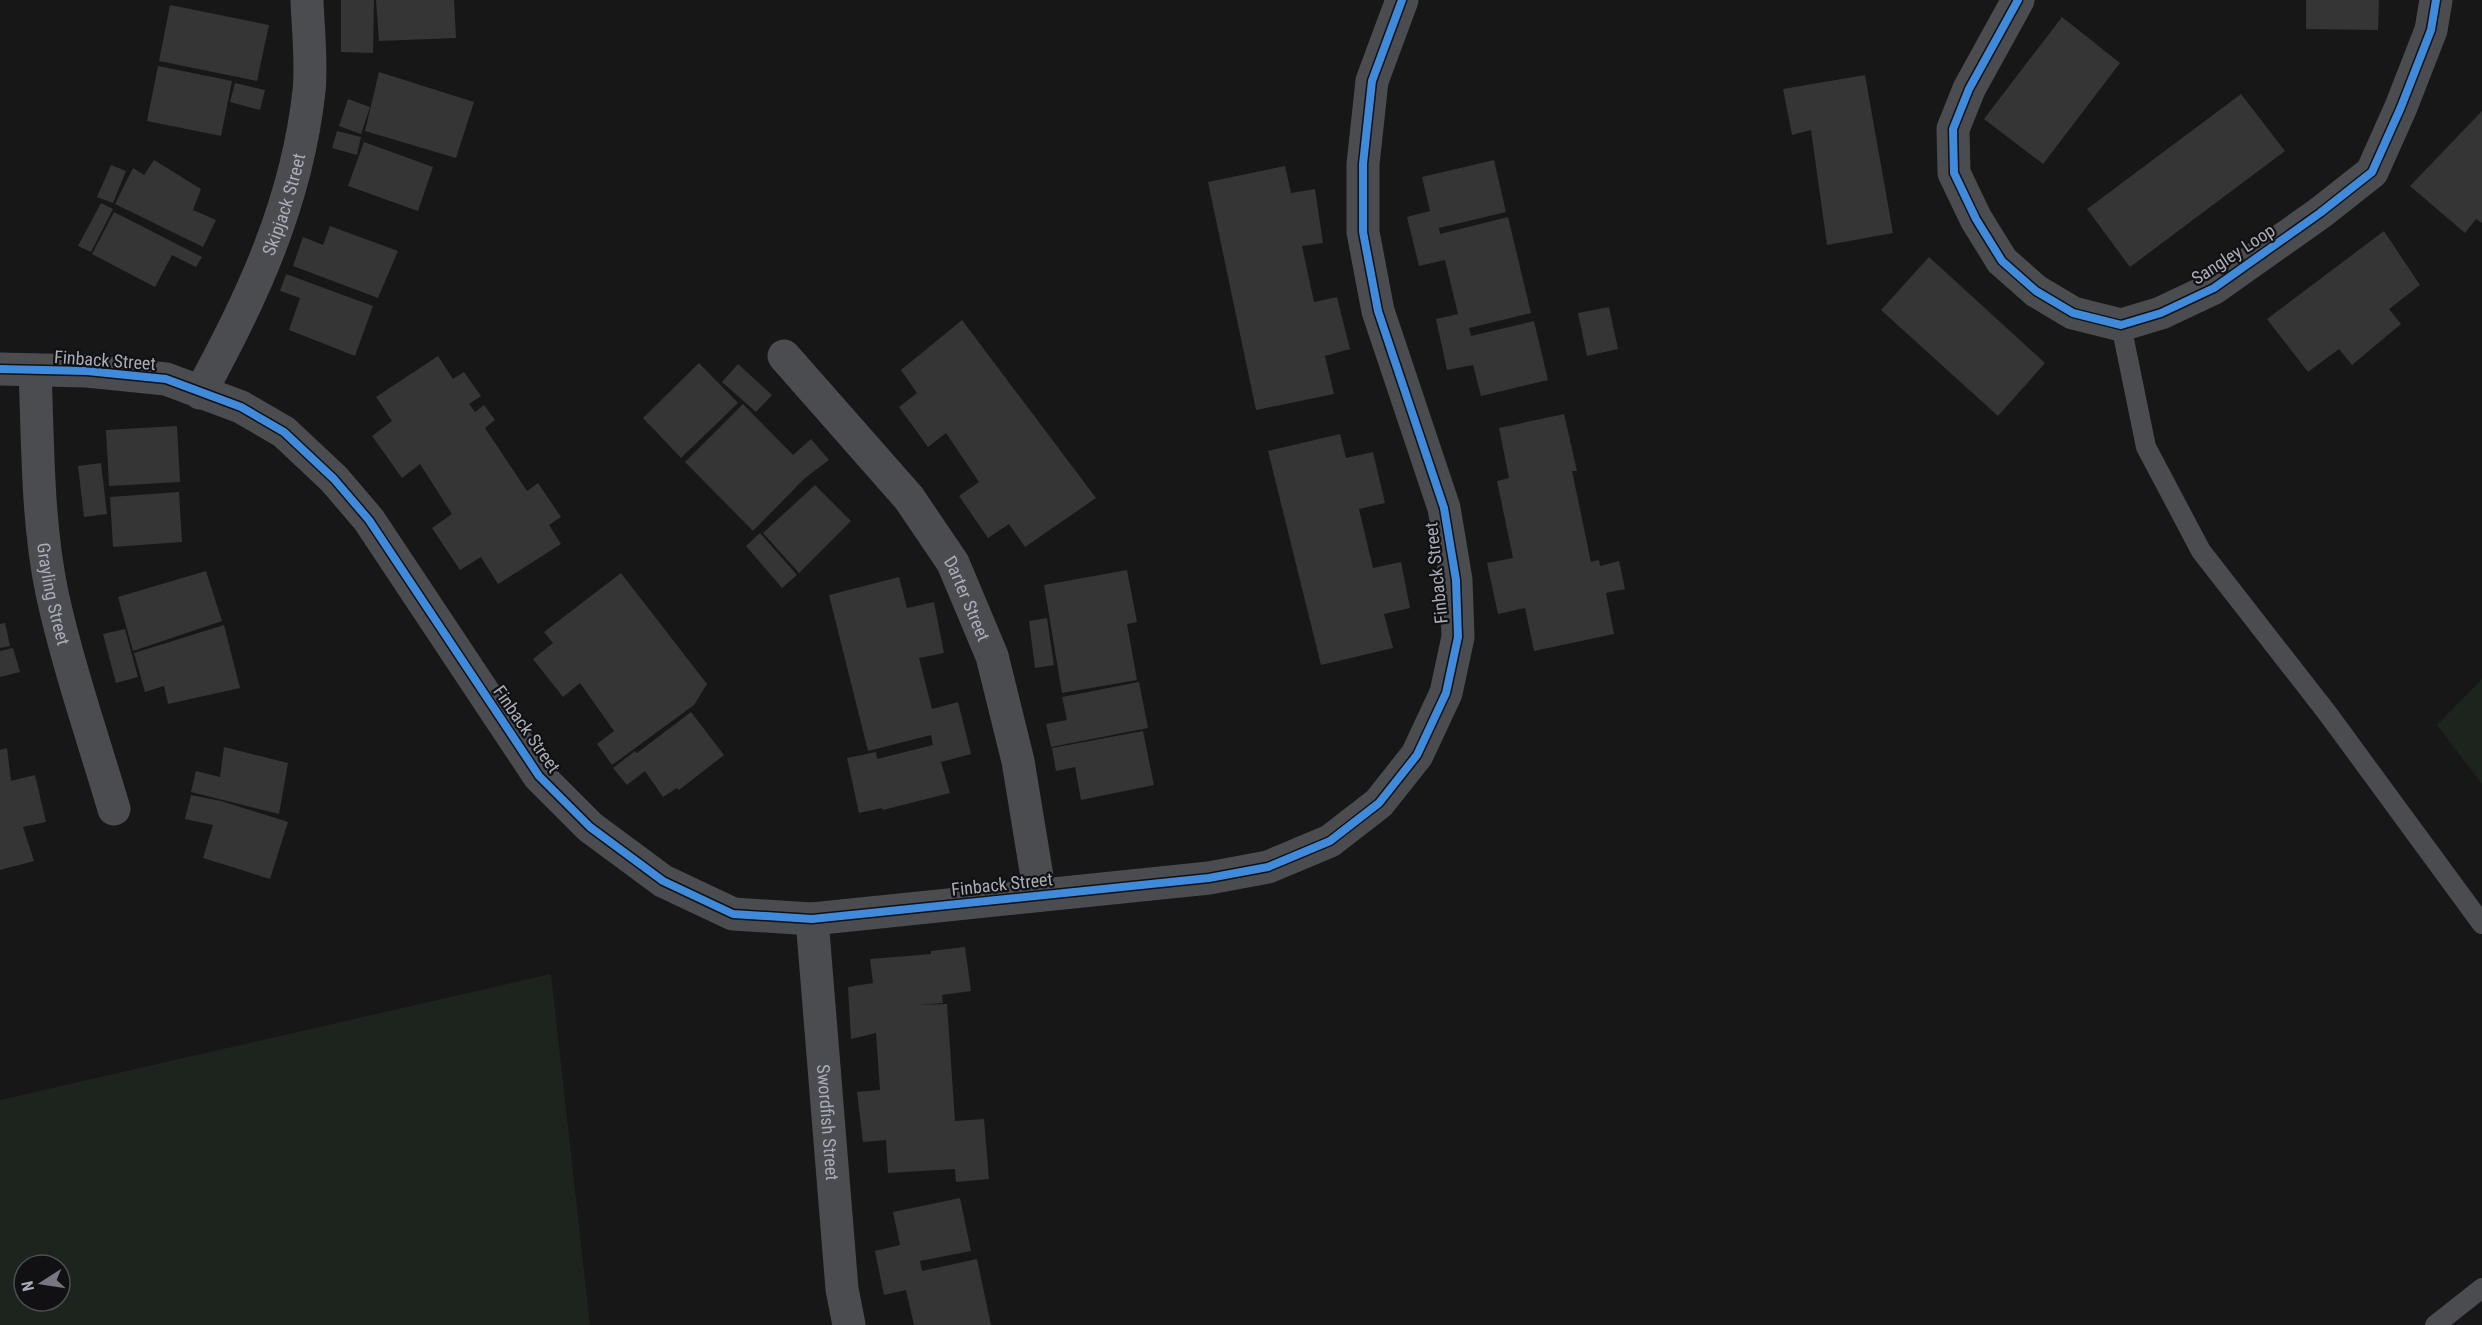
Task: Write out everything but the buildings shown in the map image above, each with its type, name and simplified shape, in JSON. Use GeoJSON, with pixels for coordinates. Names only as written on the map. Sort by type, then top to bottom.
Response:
{"type":"FeatureCollection","features":[{"type":"Feature","properties":{"kind":"street","name":"Skipjack Street"},"geometry":{"type":"LineString","coordinates":[[200,393],[232,335],[273,242],[296,172],[309,89],[307,0]]}},
{"type":"Feature","properties":{"kind":"street","name":"Finback Street"},"geometry":{"type":"LineString","coordinates":[[0,369],[87,371],[166,379],[241,408],[284,432],[334,479],[369,520],[538,776],[590,828],[663,881],[734,914],[812,919],[1219,877],[1269,867],[1330,841],[1379,803],[1417,754],[1446,693],[1458,637],[1455,580],[1444,508],[1378,310],[1363,232],[1363,164],[1372,81],[1402,0]]}},
{"type":"Feature","properties":{"kind":"street","name":"Sangley Loop"},"geometry":{"type":"LineString","coordinates":[[2018,0],[1969,89],[1953,129],[1954,173],[1976,219],[2002,261],[2036,291],[2073,313],[2121,325],[2161,314],[2214,288],[2320,213],[2372,172],[2401,107],[2426,41],[2436,0]]}},
{"type":"Feature","properties":{"kind":"street","name":"Darter Street"},"geometry":{"type":"LineString","coordinates":[[784,356],[909,498],[953,563],[992,656],[1018,760],[1040,895]]}},
{"type":"Feature","properties":{"kind":"street","name":"Grayling Street"},"geometry":{"type":"LineString","coordinates":[[35,370],[41,506],[52,592],[114,809]]}},
{"type":"Feature","properties":{"kind":"street","name":"Swordfish Street"},"geometry":{"type":"LineString","coordinates":[[812,919],[842,1289],[849,1325]]}},
{"type":"Feature","properties":{"kind":"lane"},"geometry":{"type":"LineString","coordinates":[[2121,325],[2146,447],[2201,551],[2328,714],[2482,924]]}},
{"type":"Feature","properties":{"kind":"lane"},"geometry":{"type":"LineString","coordinates":[[2435,1325],[2482,1288]]}},
{"type":"Feature","properties":{"kind":"shaded area"},"geometry":{"type":"Polygon","coordinates":[[[2482,679],[2482,784],[2437,725],[2482,679]]]}},
{"type":"Feature","properties":{"kind":"shaded area"},"geometry":{"type":"Polygon","coordinates":[[[551,974],[590,1325],[0,1325],[0,1100],[551,974]]]}},
{"type":"Feature","properties":{"kind":"cycle path"},"geometry":{"type":"LineString","coordinates":[[0,369],[87,371],[166,379],[241,407],[284,432],[334,479],[369,520],[539,776],[590,827],[663,881],[733,914],[812,919],[1209,878],[1268,867],[1330,841],[1379,803],[1417,755],[1446,693],[1458,637],[1456,580],[1444,508],[1378,311],[1363,232],[1363,164],[1372,81],[1402,0]]}},
{"type":"Feature","properties":{"kind":"cycle path"},"geometry":{"type":"LineString","coordinates":[[2018,0],[1969,89],[1953,129],[1954,173],[1976,219],[2002,261],[2036,291],[2073,313],[2121,325],[2161,313],[2214,288],[2320,213],[2372,172],[2401,107],[2431,30],[2436,0]]}}]}
